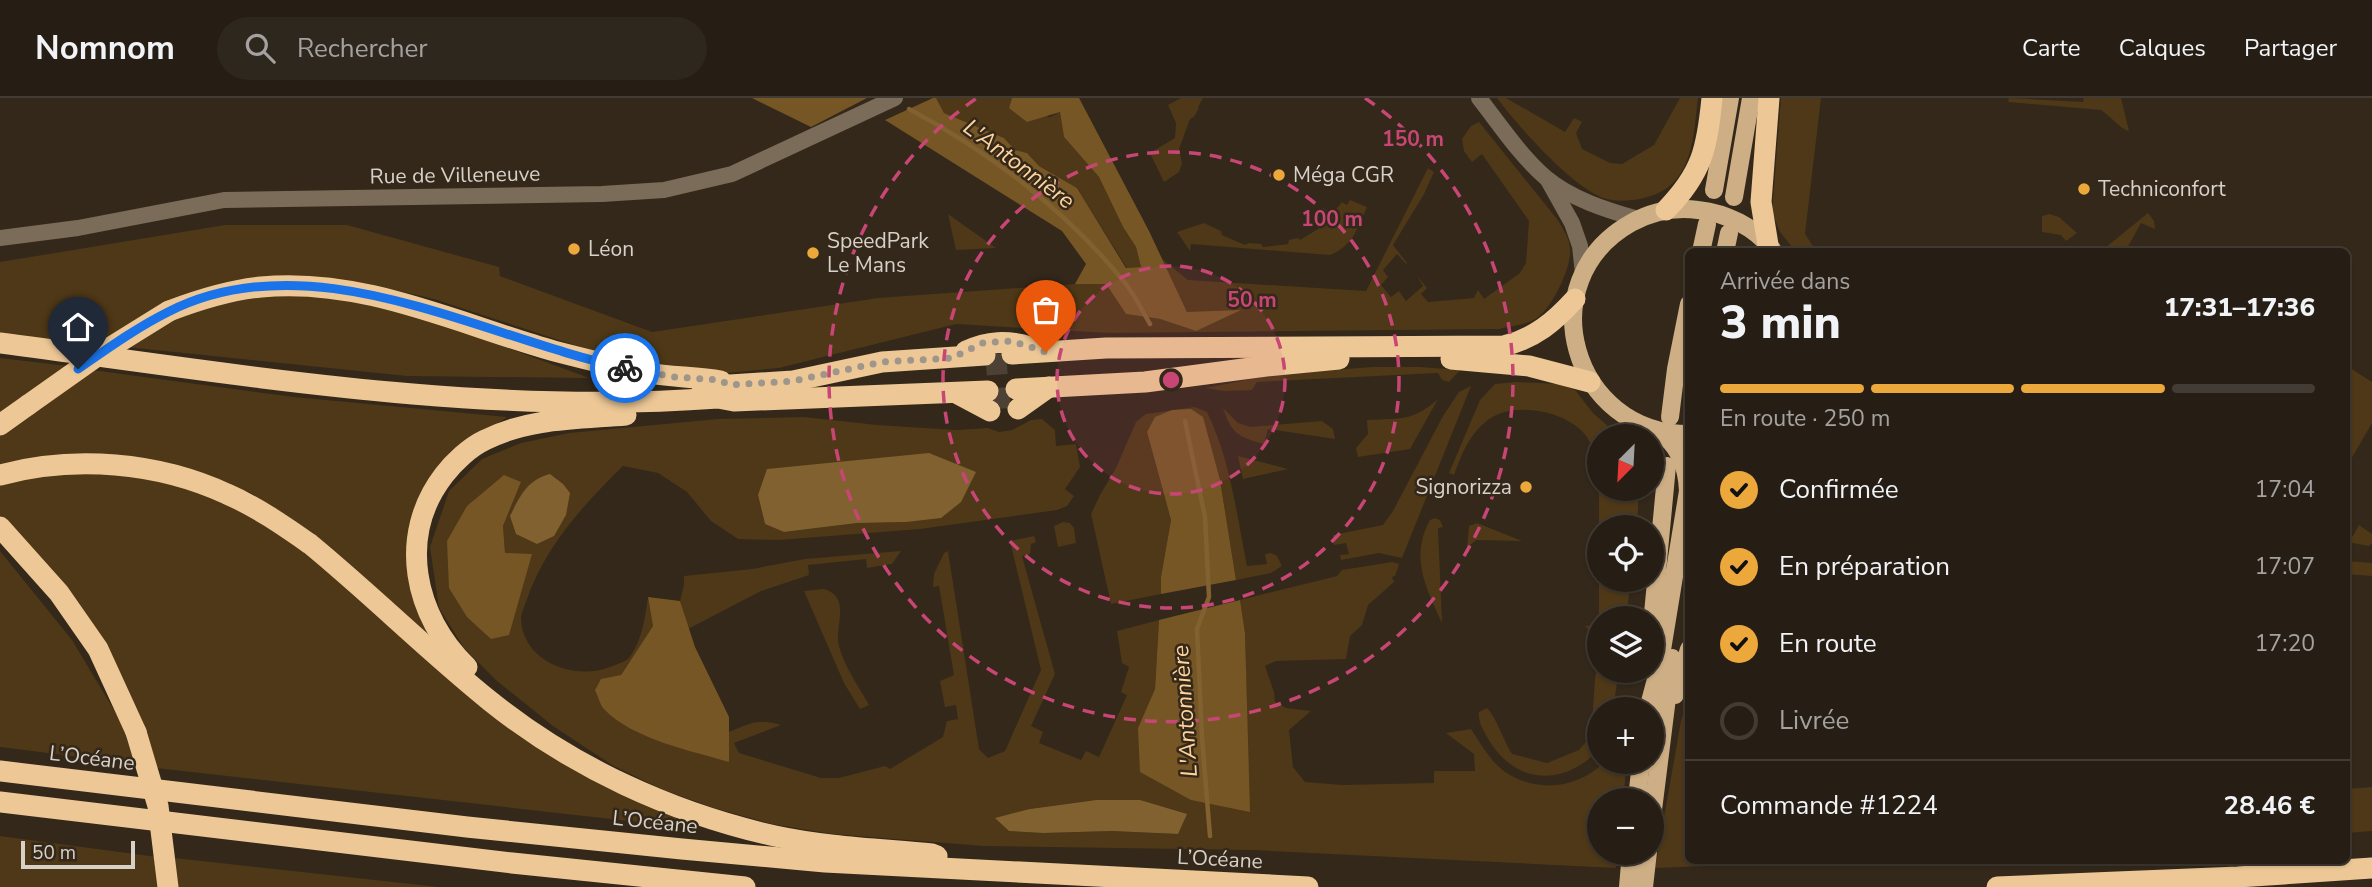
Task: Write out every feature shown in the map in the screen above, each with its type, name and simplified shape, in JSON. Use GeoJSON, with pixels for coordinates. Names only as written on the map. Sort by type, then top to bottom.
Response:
{"type":"FeatureCollection","features":[{"type":"Feature","properties":{"kind":"highway"},"geometry":{"type":"LineString","coordinates":[[1666,210],[1686,190],[1697,171],[1705,145],[1712,98]]}},
{"type":"Feature","properties":{"kind":"highway"},"geometry":{"type":"LineString","coordinates":[[1769,98],[1761,201],[1771,248]]}},
{"type":"Feature","properties":{"kind":"highway"},"geometry":{"type":"LineString","coordinates":[[0,425],[103,352],[169,311],[215,295],[258,287],[304,285],[335,288],[387,299],[606,364],[647,373],[719,380],[732,393]]}},
{"type":"Feature","properties":{"kind":"highway"},"geometry":{"type":"LineString","coordinates":[[0,343],[302,383],[471,399],[601,402],[718,398],[882,362],[952,358],[983,343],[1011,341],[1046,352],[1146,348],[1504,346],[1532,337],[1556,319],[1575,299]]}},
{"type":"Feature","properties":{"kind":"highway"},"geometry":{"type":"LineString","coordinates":[[1015,381],[1046,352]]}},
{"type":"Feature","properties":{"kind":"highway"},"geometry":{"type":"LineString","coordinates":[[542,738],[534,723],[462,662],[431,620],[419,586],[416,552],[420,523],[430,496],[458,460],[482,441],[510,429],[544,422],[717,407],[732,393],[956,393],[988,383],[952,358]]}},
{"type":"Feature","properties":{"kind":"highway"},"geometry":{"type":"LineString","coordinates":[[1015,381],[1049,387],[1145,382],[1306,361],[1452,359],[1529,366],[1590,382]]}},
{"type":"Feature","properties":{"kind":"highway"},"geometry":{"type":"LineString","coordinates":[[1015,381],[1049,387]]}},
{"type":"Feature","properties":{"kind":"highway"},"geometry":{"type":"LineString","coordinates":[[0,475],[63,465],[112,465],[186,478],[227,493],[310,544],[471,685],[542,738],[624,784],[725,823],[776,836],[933,854],[961,869]]}},
{"type":"Feature","properties":{"kind":"highway"},"geometry":{"type":"LineString","coordinates":[[0,527],[58,593],[98,649],[136,732],[158,806],[168,887]]}},
{"type":"Feature","properties":{"kind":"highway","name":"L’Océane"},"geometry":{"type":"LineString","coordinates":[[0,771],[481,829],[825,862],[1308,887]]}},
{"type":"Feature","properties":{"kind":"highway"},"geometry":{"type":"LineString","coordinates":[[0,802],[512,863],[745,887]]}},
{"type":"Feature","properties":{"kind":"highway"},"geometry":{"type":"LineString","coordinates":[[1997,887],[2199,879],[2372,868]]}},
{"type":"Feature","properties":{"kind":"main road"},"geometry":{"type":"LineString","coordinates":[[1714,190],[1730,98]]}},
{"type":"Feature","properties":{"kind":"main road"},"geometry":{"type":"LineString","coordinates":[[1734,197],[1751,98]]}},
{"type":"Feature","properties":{"kind":"main road"},"geometry":{"type":"LineString","coordinates":[[1640,424],[1620,414],[1590,382],[1578,356],[1574,342],[1575,299],[1583,274],[1592,259],[1607,241],[1638,219],[1666,210],[1700,210],[1724,216],[1746,227],[1771,248]]}},
{"type":"Feature","properties":{"kind":"main road"},"geometry":{"type":"LineString","coordinates":[[1702,248],[1707,224]]}},
{"type":"Feature","properties":{"kind":"main road"},"geometry":{"type":"LineString","coordinates":[[1726,248],[1729,233]]}},
{"type":"Feature","properties":{"kind":"main road"},"geometry":{"type":"LineString","coordinates":[[1670,417],[1685,324]]}},
{"type":"Feature","properties":{"kind":"main road"},"geometry":{"type":"LineString","coordinates":[[1664,431],[1685,433]]}},
{"type":"Feature","properties":{"kind":"main road"},"geometry":{"type":"LineString","coordinates":[[1664,437],[1682,459],[1685,468]]}},
{"type":"Feature","properties":{"kind":"main road"},"geometry":{"type":"LineString","coordinates":[[1654,606],[1667,466]]}},
{"type":"Feature","properties":{"kind":"main road"},"geometry":{"type":"LineString","coordinates":[[1651,697],[1659,667],[1685,512]]}},
{"type":"Feature","properties":{"kind":"main road"},"geometry":{"type":"LineString","coordinates":[[1664,728],[1670,670],[1685,593]]}},
{"type":"Feature","properties":{"kind":"main road"},"geometry":{"type":"LineString","coordinates":[[1664,728],[1685,662]]}},
{"type":"Feature","properties":{"kind":"main road"},"geometry":{"type":"LineString","coordinates":[[1628,887],[1630,865]]}},
{"type":"Feature","properties":{"kind":"main road"},"geometry":{"type":"LineString","coordinates":[[1644,887],[1647,865]]}},
{"type":"Feature","properties":{"kind":"street","name":"Rue de Villeneuve"},"geometry":{"type":"LineString","coordinates":[[0,238],[78,228],[224,200],[602,194],[664,190],[732,174],[895,98]]}},
{"type":"Feature","properties":{"kind":"street"},"geometry":{"type":"LineString","coordinates":[[1479,98],[1516,146],[1546,178],[1573,223],[1580,246],[1583,274]]}},
{"type":"Feature","properties":{"kind":"street"},"geometry":{"type":"LineString","coordinates":[[1546,178],[1594,206],[1638,219]]}},
{"type":"Feature","properties":{"kind":"shaded area"},"geometry":{"type":"Polygon","coordinates":[[[752,98],[867,98],[811,127],[752,98]]]}},
{"type":"Feature","properties":{"kind":"shaded area"},"geometry":{"type":"Polygon","coordinates":[[[936,98],[1012,98],[1009,108],[1050,117],[1060,112],[1064,137],[1099,177],[1123,227],[1136,247],[1141,267],[1127,268],[1077,188],[1039,166],[1027,153],[1015,150],[1004,138],[944,113],[936,98]]]}},
{"type":"Feature","properties":{"kind":"shaded area"},"geometry":{"type":"Polygon","coordinates":[[[936,98],[944,113],[1004,138],[1015,150],[1027,153],[1039,166],[1077,188],[1126,268],[1141,267],[1136,247],[1123,227],[1099,177],[1064,137],[1060,112],[1027,122],[1009,108],[1012,98],[1079,98],[1149,231],[1187,312],[1241,310],[1196,331],[1160,319],[1126,314],[1106,284],[1075,284],[1086,264],[1062,231],[885,120],[936,98]]]}},
{"type":"Feature","properties":{"kind":"shaded area"},"geometry":{"type":"Polygon","coordinates":[[[1181,98],[1203,98],[1194,117],[1190,119],[1179,149],[1182,164],[1179,172],[1164,182],[1150,153],[1175,138],[1176,123],[1168,105],[1181,98]]]}},
{"type":"Feature","properties":{"kind":"shaded area"},"geometry":{"type":"Polygon","coordinates":[[[1497,98],[1506,98],[1565,132],[1574,118],[1582,122],[1576,133],[1582,149],[1610,163],[1622,164],[1654,145],[1680,98],[1698,98],[1692,145],[1679,176],[1666,189],[1656,194],[1621,201],[1594,193],[1563,171],[1532,140],[1497,98]]]}},
{"type":"Feature","properties":{"kind":"shaded area"},"geometry":{"type":"Polygon","coordinates":[[[1781,98],[1821,98],[1805,234],[1814,248],[1793,248],[1780,232],[1772,212],[1781,98]]]}},
{"type":"Feature","properties":{"kind":"shaded area"},"geometry":{"type":"Polygon","coordinates":[[[2009,98],[2083,102],[2084,98],[2121,98],[2129,131],[2101,110],[2008,102],[2009,98]]]}},
{"type":"Feature","properties":{"kind":"shaded area"},"geometry":{"type":"Polygon","coordinates":[[[1479,122],[1557,219],[1570,245],[1569,263],[1563,280],[1543,313],[1529,322],[1499,329],[1109,333],[956,324],[779,368],[716,374],[658,367],[577,346],[434,299],[369,284],[309,277],[266,276],[96,347],[0,334],[0,262],[225,225],[347,225],[499,267],[500,276],[652,332],[878,298],[1075,284],[1106,284],[1126,314],[1160,319],[1196,331],[1162,259],[1188,280],[1366,291],[1428,168],[1434,172],[1424,194],[1393,245],[1407,263],[1397,254],[1383,270],[1388,277],[1381,285],[1391,297],[1399,291],[1406,301],[1423,286],[1417,276],[1427,288],[1421,294],[1428,302],[1474,298],[1478,290],[1484,299],[1520,273],[1526,263],[1529,221],[1482,154],[1472,162],[1464,151],[1462,139],[1471,126],[1479,122]]]}},
{"type":"Feature","properties":{"kind":"shaded area"},"geometry":{"type":"Polygon","coordinates":[[[1350,200],[1367,207],[1349,242],[1330,255],[1191,244],[1190,251],[1177,232],[1204,223],[1245,245],[1261,244],[1263,247],[1288,244],[1289,240],[1300,240],[1318,229],[1342,202],[1347,205],[1350,200]]]}},
{"type":"Feature","properties":{"kind":"shaded area"},"geometry":{"type":"Polygon","coordinates":[[[2148,213],[2154,221],[2155,229],[2141,223],[2127,248],[2105,248],[2148,213]]]}},
{"type":"Feature","properties":{"kind":"shaded area"},"geometry":{"type":"Polygon","coordinates":[[[948,214],[996,248],[956,250],[948,214]]]}},
{"type":"Feature","properties":{"kind":"shaded area"},"geometry":{"type":"Polygon","coordinates":[[[2049,214],[2059,217],[2077,233],[2066,241],[2061,235],[2042,232],[2042,216],[2049,214]]]}},
{"type":"Feature","properties":{"kind":"shaded area"},"geometry":{"type":"Polygon","coordinates":[[[246,293],[354,297],[457,329],[589,378],[407,376],[126,347],[177,317],[246,293]]]}},
{"type":"Feature","properties":{"kind":"shaded area"},"geometry":{"type":"Polygon","coordinates":[[[0,358],[68,366],[0,414],[0,358]]]}},
{"type":"Feature","properties":{"kind":"shaded area"},"geometry":{"type":"Polygon","coordinates":[[[1372,367],[1460,370],[1449,382],[1442,380],[1438,373],[1257,382],[1252,390],[1224,391],[1206,388],[1270,375],[1372,367]]]}},
{"type":"Feature","properties":{"kind":"shaded area"},"geometry":{"type":"Polygon","coordinates":[[[2350,368],[2372,382],[2372,423],[2350,461],[2350,368]]]}},
{"type":"Feature","properties":{"kind":"shaded area"},"geometry":{"type":"Polygon","coordinates":[[[92,370],[294,397],[507,417],[458,450],[412,519],[436,643],[340,556],[289,517],[249,492],[203,474],[0,467],[0,435],[92,370]]]}},
{"type":"Feature","properties":{"kind":"shaded area"},"geometry":{"type":"Polygon","coordinates":[[[1495,384],[1560,384],[1575,390],[1605,424],[1587,424],[1587,437],[1567,421],[1540,411],[1511,411],[1499,414],[1481,426],[1467,445],[1454,475],[1449,473],[1480,400],[1495,384]]]}},
{"type":"Feature","properties":{"kind":"shaded area"},"geometry":{"type":"Polygon","coordinates":[[[1471,386],[1402,558],[1379,553],[1341,560],[1340,555],[1349,554],[1346,543],[1334,545],[1333,535],[1383,525],[1443,416],[1459,392],[1471,386]]]}},
{"type":"Feature","properties":{"kind":"shaded area"},"geometry":{"type":"Polygon","coordinates":[[[1438,399],[1410,449],[1358,457],[1356,448],[1368,434],[1367,420],[1397,419],[1413,415],[1438,399]]]}},
{"type":"Feature","properties":{"kind":"shaded area"},"geometry":{"type":"Polygon","coordinates":[[[1195,407],[1207,412],[1222,449],[1247,566],[1267,564],[1265,554],[1271,553],[1277,556],[1282,566],[1271,573],[1236,580],[1220,480],[1147,432],[1171,520],[1161,577],[1161,594],[1111,604],[1091,514],[1116,468],[1136,422],[1146,414],[1195,407]]]}},
{"type":"Feature","properties":{"kind":"shaded area"},"geometry":{"type":"Polygon","coordinates":[[[1223,408],[1238,423],[1250,427],[1322,421],[1333,429],[1335,439],[1268,429],[1264,444],[1237,433],[1223,408]]]}},
{"type":"Feature","properties":{"kind":"shaded area"},"geometry":{"type":"Polygon","coordinates":[[[1191,409],[1203,417],[1220,480],[1236,580],[1161,594],[1161,577],[1171,520],[1147,432],[1155,417],[1172,410],[1191,409]]]}},
{"type":"Feature","properties":{"kind":"shaded area"},"geometry":{"type":"Polygon","coordinates":[[[804,417],[956,430],[988,428],[999,432],[1012,430],[1031,420],[1042,419],[1055,430],[1056,446],[1076,444],[1080,467],[1065,489],[1074,496],[1067,506],[1057,510],[920,529],[779,540],[738,539],[711,521],[687,492],[658,473],[623,466],[580,511],[544,562],[522,612],[524,634],[531,647],[553,664],[581,671],[610,667],[627,659],[637,644],[648,597],[653,626],[620,676],[729,761],[729,732],[760,722],[781,725],[734,743],[739,753],[821,778],[839,778],[885,766],[890,769],[943,737],[947,721],[958,719],[956,705],[945,707],[940,681],[954,675],[939,586],[933,587],[934,574],[944,553],[948,551],[979,749],[988,758],[1005,751],[1041,670],[1010,541],[1034,536],[1036,542],[1031,544],[1030,554],[1022,556],[1055,674],[1031,726],[1043,732],[1039,743],[1081,760],[1086,751],[1099,757],[1127,695],[1121,692],[1129,667],[1122,663],[1117,631],[1159,620],[1155,689],[1138,728],[1249,812],[1245,633],[1240,600],[1337,576],[1342,570],[1392,562],[1399,564],[1395,576],[1392,577],[1394,582],[1368,605],[1362,625],[1350,636],[1346,659],[1276,661],[1265,666],[1275,702],[1286,708],[1311,711],[1289,730],[1293,767],[1305,782],[1342,785],[1434,783],[1434,771],[1475,771],[1474,754],[1446,733],[1471,729],[1493,761],[1505,772],[1534,784],[1564,784],[1589,774],[1626,774],[1624,788],[1587,788],[1587,865],[1616,865],[1616,868],[1251,850],[983,846],[832,834],[772,824],[714,808],[661,789],[612,765],[553,726],[497,681],[464,648],[439,608],[430,547],[449,491],[482,459],[521,443],[569,433],[718,419],[804,417]],[[521,482],[449,588],[532,554],[505,554],[503,526],[521,482]],[[758,495],[765,524],[784,532],[857,523],[905,522],[758,495]],[[1096,800],[1030,809],[1009,831],[1177,834],[1140,800],[1096,800]]]}},
{"type":"Feature","properties":{"kind":"shaded area"},"geometry":{"type":"Polygon","coordinates":[[[929,453],[976,472],[961,502],[941,518],[857,523],[784,532],[765,524],[758,495],[767,469],[929,453]]]}},
{"type":"Feature","properties":{"kind":"shaded area"},"geometry":{"type":"Polygon","coordinates":[[[1238,456],[1288,469],[1243,479],[1238,456]]]}},
{"type":"Feature","properties":{"kind":"shaded area"},"geometry":{"type":"Polygon","coordinates":[[[98,471],[190,487],[266,521],[612,786],[701,829],[156,768],[37,553],[0,515],[0,484],[42,475],[98,471]]]}},
{"type":"Feature","properties":{"kind":"shaded area"},"geometry":{"type":"Polygon","coordinates":[[[550,474],[570,493],[566,515],[554,536],[537,544],[516,534],[510,516],[530,485],[550,474]]]}},
{"type":"Feature","properties":{"kind":"shaded area"},"geometry":{"type":"Polygon","coordinates":[[[504,475],[521,482],[503,526],[505,553],[532,554],[509,635],[491,639],[467,617],[449,588],[447,541],[467,506],[504,475]]]}},
{"type":"Feature","properties":{"kind":"shaded area"},"geometry":{"type":"Polygon","coordinates":[[[1599,501],[1638,501],[1638,515],[1599,515],[1599,501]]]}},
{"type":"Feature","properties":{"kind":"shaded area"},"geometry":{"type":"Polygon","coordinates":[[[1430,520],[1440,520],[1443,527],[1438,528],[1442,623],[1426,586],[1421,560],[1424,534],[1430,520]]]}},
{"type":"Feature","properties":{"kind":"shaded area"},"geometry":{"type":"Polygon","coordinates":[[[1063,522],[1070,523],[1074,528],[1076,543],[1058,547],[1054,526],[1063,522]]]}},
{"type":"Feature","properties":{"kind":"shaded area"},"geometry":{"type":"Polygon","coordinates":[[[1477,523],[1522,541],[1476,540],[1467,548],[1469,526],[1477,523]]]}},
{"type":"Feature","properties":{"kind":"shaded area"},"geometry":{"type":"Polygon","coordinates":[[[2359,525],[2372,534],[2372,543],[2369,546],[2350,543],[2350,534],[2353,536],[2359,525]]]}},
{"type":"Feature","properties":{"kind":"shaded area"},"geometry":{"type":"Polygon","coordinates":[[[0,551],[72,640],[126,730],[136,764],[0,747],[0,551]]]}},
{"type":"Feature","properties":{"kind":"shaded area"},"geometry":{"type":"Polygon","coordinates":[[[901,551],[892,564],[867,568],[866,559],[808,565],[809,575],[761,591],[688,629],[680,601],[684,576],[752,569],[805,559],[901,551]]]}},
{"type":"Feature","properties":{"kind":"shaded area"},"geometry":{"type":"Polygon","coordinates":[[[2350,561],[2372,563],[2372,576],[2350,574],[2350,561]]]}},
{"type":"Feature","properties":{"kind":"shaded area"},"geometry":{"type":"Polygon","coordinates":[[[824,589],[832,593],[840,606],[838,638],[841,654],[869,705],[860,709],[844,683],[804,591],[824,589]]]}},
{"type":"Feature","properties":{"kind":"shaded area"},"geometry":{"type":"Polygon","coordinates":[[[1599,592],[1629,592],[1628,606],[1599,606],[1599,592]]]}},
{"type":"Feature","properties":{"kind":"shaded area"},"geometry":{"type":"Polygon","coordinates":[[[648,597],[680,601],[695,647],[729,717],[729,762],[646,736],[616,719],[601,705],[595,690],[601,679],[621,675],[653,626],[648,597]]]}},
{"type":"Feature","properties":{"kind":"shaded area"},"geometry":{"type":"Polygon","coordinates":[[[1240,600],[1245,633],[1250,812],[1191,800],[1140,772],[1138,728],[1155,689],[1159,620],[1240,600]]]}},
{"type":"Feature","properties":{"kind":"shaded area"},"geometry":{"type":"Polygon","coordinates":[[[1595,683],[1617,683],[1615,697],[1594,697],[1595,683]]]}},
{"type":"Feature","properties":{"kind":"shaded area"},"geometry":{"type":"Polygon","coordinates":[[[1685,707],[1685,864],[1760,864],[1655,868],[1656,865],[1664,865],[1664,817],[1685,707]]]}},
{"type":"Feature","properties":{"kind":"shaded area"},"geometry":{"type":"Polygon","coordinates":[[[1487,708],[1512,754],[1547,763],[1579,750],[1587,741],[1587,760],[1569,771],[1544,776],[1522,771],[1494,748],[1480,723],[1479,712],[1487,708]]]}},
{"type":"Feature","properties":{"kind":"shaded area"},"geometry":{"type":"Polygon","coordinates":[[[2372,787],[2372,831],[2350,833],[2350,789],[2372,787]]]}},
{"type":"Feature","properties":{"kind":"shaded area"},"geometry":{"type":"Polygon","coordinates":[[[1096,800],[1140,800],[1187,814],[1178,834],[1009,831],[995,818],[1030,809],[1096,800]]]}},
{"type":"Feature","properties":{"kind":"shaded area"},"geometry":{"type":"Polygon","coordinates":[[[0,836],[157,857],[159,887],[0,887],[0,836]]]}},
{"type":"Feature","properties":{"kind":"shaded area"},"geometry":{"type":"Polygon","coordinates":[[[175,858],[439,887],[178,887],[175,858]]]}},
{"type":"Feature","properties":{"kind":"waterway","name":"L'Antonnière"},"geometry":{"type":"LineString","coordinates":[[909,109],[967,143],[1050,205],[1125,283],[1150,324]]}},
{"type":"Feature","properties":{"kind":"waterway","name":"L'Antonnière"},"geometry":{"type":"LineString","coordinates":[[1185,421],[1205,517],[1209,597],[1197,629],[1210,836]]}},
{"type":"Feature","properties":{"kind":"tunnel"},"geometry":{"type":"LineString","coordinates":[[986,365],[1013,363]]}},
{"type":"Feature","properties":{"kind":"tunnel"},"geometry":{"type":"LineString","coordinates":[[989,399],[1017,397]]}},
{"type":"Feature","properties":{"kind":"way so far"},"geometry":{"type":"LineString","coordinates":[[625,368],[675,377],[719,380],[730,385],[793,381],[882,362],[952,358],[983,343],[1011,341],[1046,352]]}},
{"type":"Feature","properties":{"kind":"place","name":"Méga CGR"},"geometry":{"type":"Point","coordinates":[1279,175]}},
{"type":"Feature","properties":{"kind":"place","name":"Techniconfort"},"geometry":{"type":"Point","coordinates":[2084,189]}},
{"type":"Feature","properties":{"kind":"place","name":"Léon"},"geometry":{"type":"Point","coordinates":[574,249]}},
{"type":"Feature","properties":{"kind":"place","name":"SpeedPark Le Mans"},"geometry":{"type":"Point","coordinates":[813,253]}},
{"type":"Feature","properties":{"kind":"place","name":"Signorizza"},"geometry":{"type":"Point","coordinates":[1526,487]}},
{"type":"Feature","properties":{"kind":"route"},"geometry":{"type":"LineString","coordinates":[[78,369],[169,311],[204,298],[278,285],[335,288],[371,295],[551,349],[625,368]]}}]}
